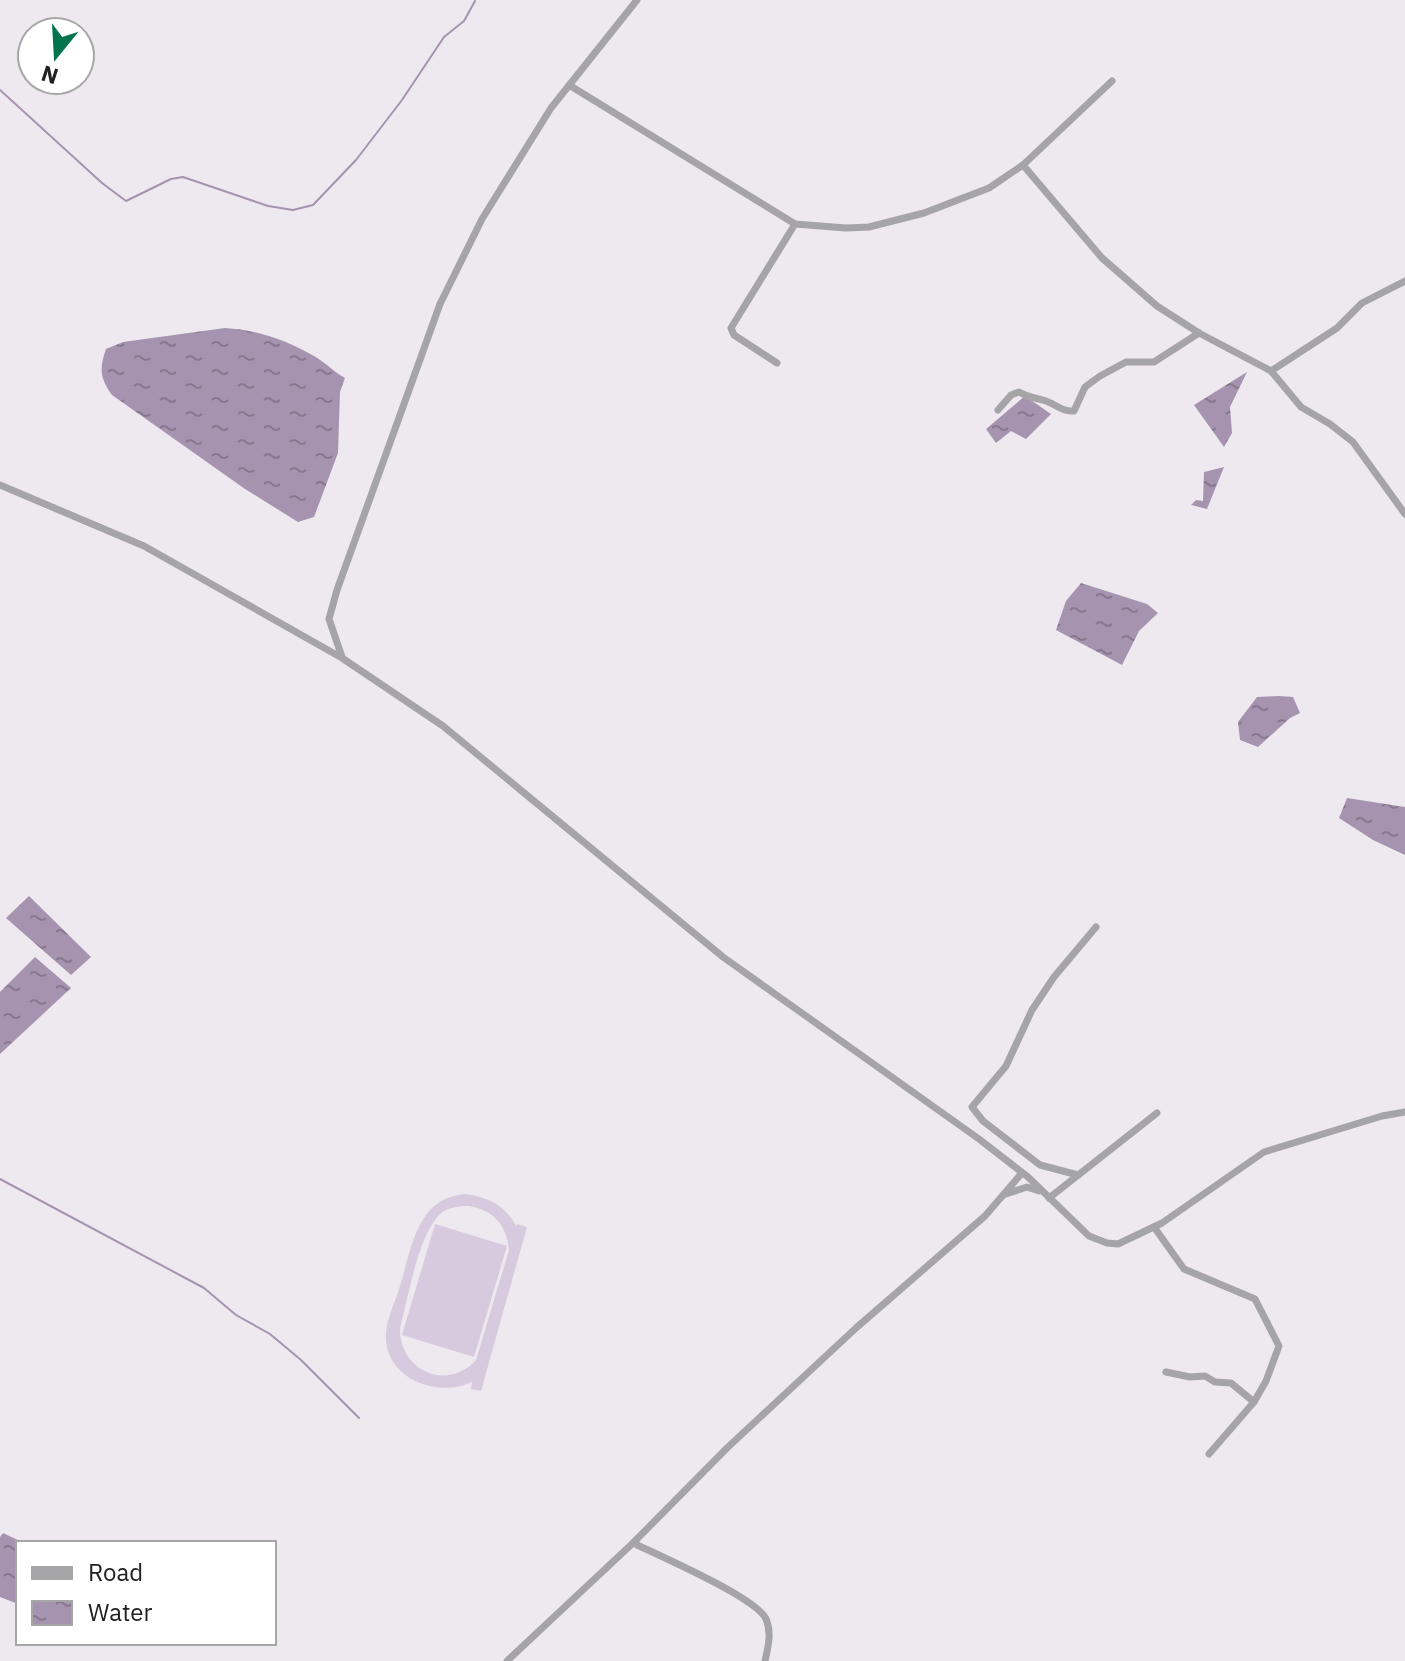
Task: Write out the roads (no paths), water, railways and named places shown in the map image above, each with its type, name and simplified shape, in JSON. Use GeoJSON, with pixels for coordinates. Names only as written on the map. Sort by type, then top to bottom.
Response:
{"type":"FeatureCollection","features":[{"type":"Feature","properties":{"kind":"street"},"geometry":{"type":"LineString","coordinates":[[342,658],[329,619],[337,590],[440,304],[482,219],[551,108],[637,0]]}},
{"type":"Feature","properties":{"kind":"street"},"geometry":{"type":"LineString","coordinates":[[569,85],[795,224],[869,227],[924,213],[989,188],[1023,165],[1112,81]]}},
{"type":"Feature","properties":{"kind":"street"},"geometry":{"type":"LineString","coordinates":[[1023,165],[1102,258],[1157,306],[1199,333],[1271,371],[1301,407],[1353,442],[1405,514]]}},
{"type":"Feature","properties":{"kind":"street"},"geometry":{"type":"LineString","coordinates":[[777,363],[734,335],[731,328],[795,224]]}},
{"type":"Feature","properties":{"kind":"street"},"geometry":{"type":"LineString","coordinates":[[1271,371],[1337,328],[1362,303],[1405,281]]}},
{"type":"Feature","properties":{"kind":"street"},"geometry":{"type":"LineString","coordinates":[[998,410],[1011,395],[1019,392],[1031,399],[1044,400],[1065,412],[1074,411],[1085,387],[1100,376],[1126,362],[1154,362],[1199,333]]}},
{"type":"Feature","properties":{"kind":"street"},"geometry":{"type":"LineString","coordinates":[[0,485],[144,546],[342,658],[443,726],[723,957],[979,1139],[1022,1173],[1089,1236],[1118,1244],[1154,1227],[1264,1152],[1382,1116],[1405,1112]]}},
{"type":"Feature","properties":{"kind":"street"},"geometry":{"type":"LineString","coordinates":[[1078,1175],[1040,1165],[983,1121],[972,1107],[1006,1066],[1032,1010],[1054,977],[1096,927]]}},
{"type":"Feature","properties":{"kind":"street"},"geometry":{"type":"LineString","coordinates":[[1047,1196],[1157,1113]]}},
{"type":"Feature","properties":{"kind":"street"},"geometry":{"type":"LineString","coordinates":[[507,1661],[633,1543],[727,1448],[856,1328],[985,1216],[1022,1173]]}},
{"type":"Feature","properties":{"kind":"street"},"geometry":{"type":"LineString","coordinates":[[1000,1198],[1017,1188],[1036,1189],[1047,1196]]}},
{"type":"Feature","properties":{"kind":"street"},"geometry":{"type":"LineString","coordinates":[[1154,1227],[1184,1269],[1255,1299],[1279,1346],[1254,1402],[1209,1454]]}},
{"type":"Feature","properties":{"kind":"street"},"geometry":{"type":"LineString","coordinates":[[1166,1372],[1190,1377],[1205,1376],[1215,1382],[1231,1383],[1254,1402]]}},
{"type":"Feature","properties":{"kind":"street"},"geometry":{"type":"LineString","coordinates":[[633,1543],[761,1610],[767,1621],[770,1640],[765,1661]]}},
{"type":"Feature","properties":{"kind":"water"},"geometry":{"type":"Polygon","coordinates":[[[225,328],[249,331],[282,341],[314,356],[345,378],[340,392],[338,453],[314,517],[298,522],[245,489],[112,395],[105,383],[102,362],[106,349],[123,342],[225,328]]]}},
{"type":"Feature","properties":{"kind":"water"},"geometry":{"type":"Polygon","coordinates":[[[1247,372],[1230,407],[1232,433],[1224,447],[1194,405],[1247,372]]]}},
{"type":"Feature","properties":{"kind":"water"},"geometry":{"type":"Polygon","coordinates":[[[1025,396],[1051,414],[1026,439],[1011,431],[996,443],[986,429],[1025,396]]]}},
{"type":"Feature","properties":{"kind":"water"},"geometry":{"type":"Polygon","coordinates":[[[1224,467],[1207,509],[1191,505],[1196,500],[1203,501],[1204,472],[1224,467]]]}},
{"type":"Feature","properties":{"kind":"water"},"geometry":{"type":"Polygon","coordinates":[[[1081,583],[1147,604],[1158,613],[1139,631],[1122,665],[1056,630],[1066,601],[1081,583]]]}},
{"type":"Feature","properties":{"kind":"water"},"geometry":{"type":"Polygon","coordinates":[[[1257,697],[1293,697],[1300,713],[1290,718],[1258,747],[1240,740],[1238,722],[1257,697]]]}},
{"type":"Feature","properties":{"kind":"water"},"geometry":{"type":"Polygon","coordinates":[[[1347,798],[1405,807],[1405,855],[1373,840],[1339,818],[1347,798]]]}},
{"type":"Feature","properties":{"kind":"water"},"geometry":{"type":"Polygon","coordinates":[[[29,896],[91,957],[71,975],[6,918],[29,896]]]}},
{"type":"Feature","properties":{"kind":"water"},"geometry":{"type":"Polygon","coordinates":[[[35,957],[71,988],[0,1054],[0,992],[35,957]]]}},
{"type":"Feature","properties":{"kind":"water"},"geometry":{"type":"Polygon","coordinates":[[[3,1533],[20,1541],[16,1541],[16,1603],[0,1597],[0,1537],[3,1533]]]}},
{"type":"Feature","properties":{"kind":"waterway"},"geometry":{"type":"LineString","coordinates":[[0,90],[126,201],[171,179],[183,177],[268,206],[293,210],[313,205],[356,160],[402,100],[444,37],[464,21],[475,1]]}},
{"type":"Feature","properties":{"kind":"waterway"},"geometry":{"type":"LineString","coordinates":[[0,1179],[204,1288],[236,1315],[270,1334],[359,1418]]}}]}
